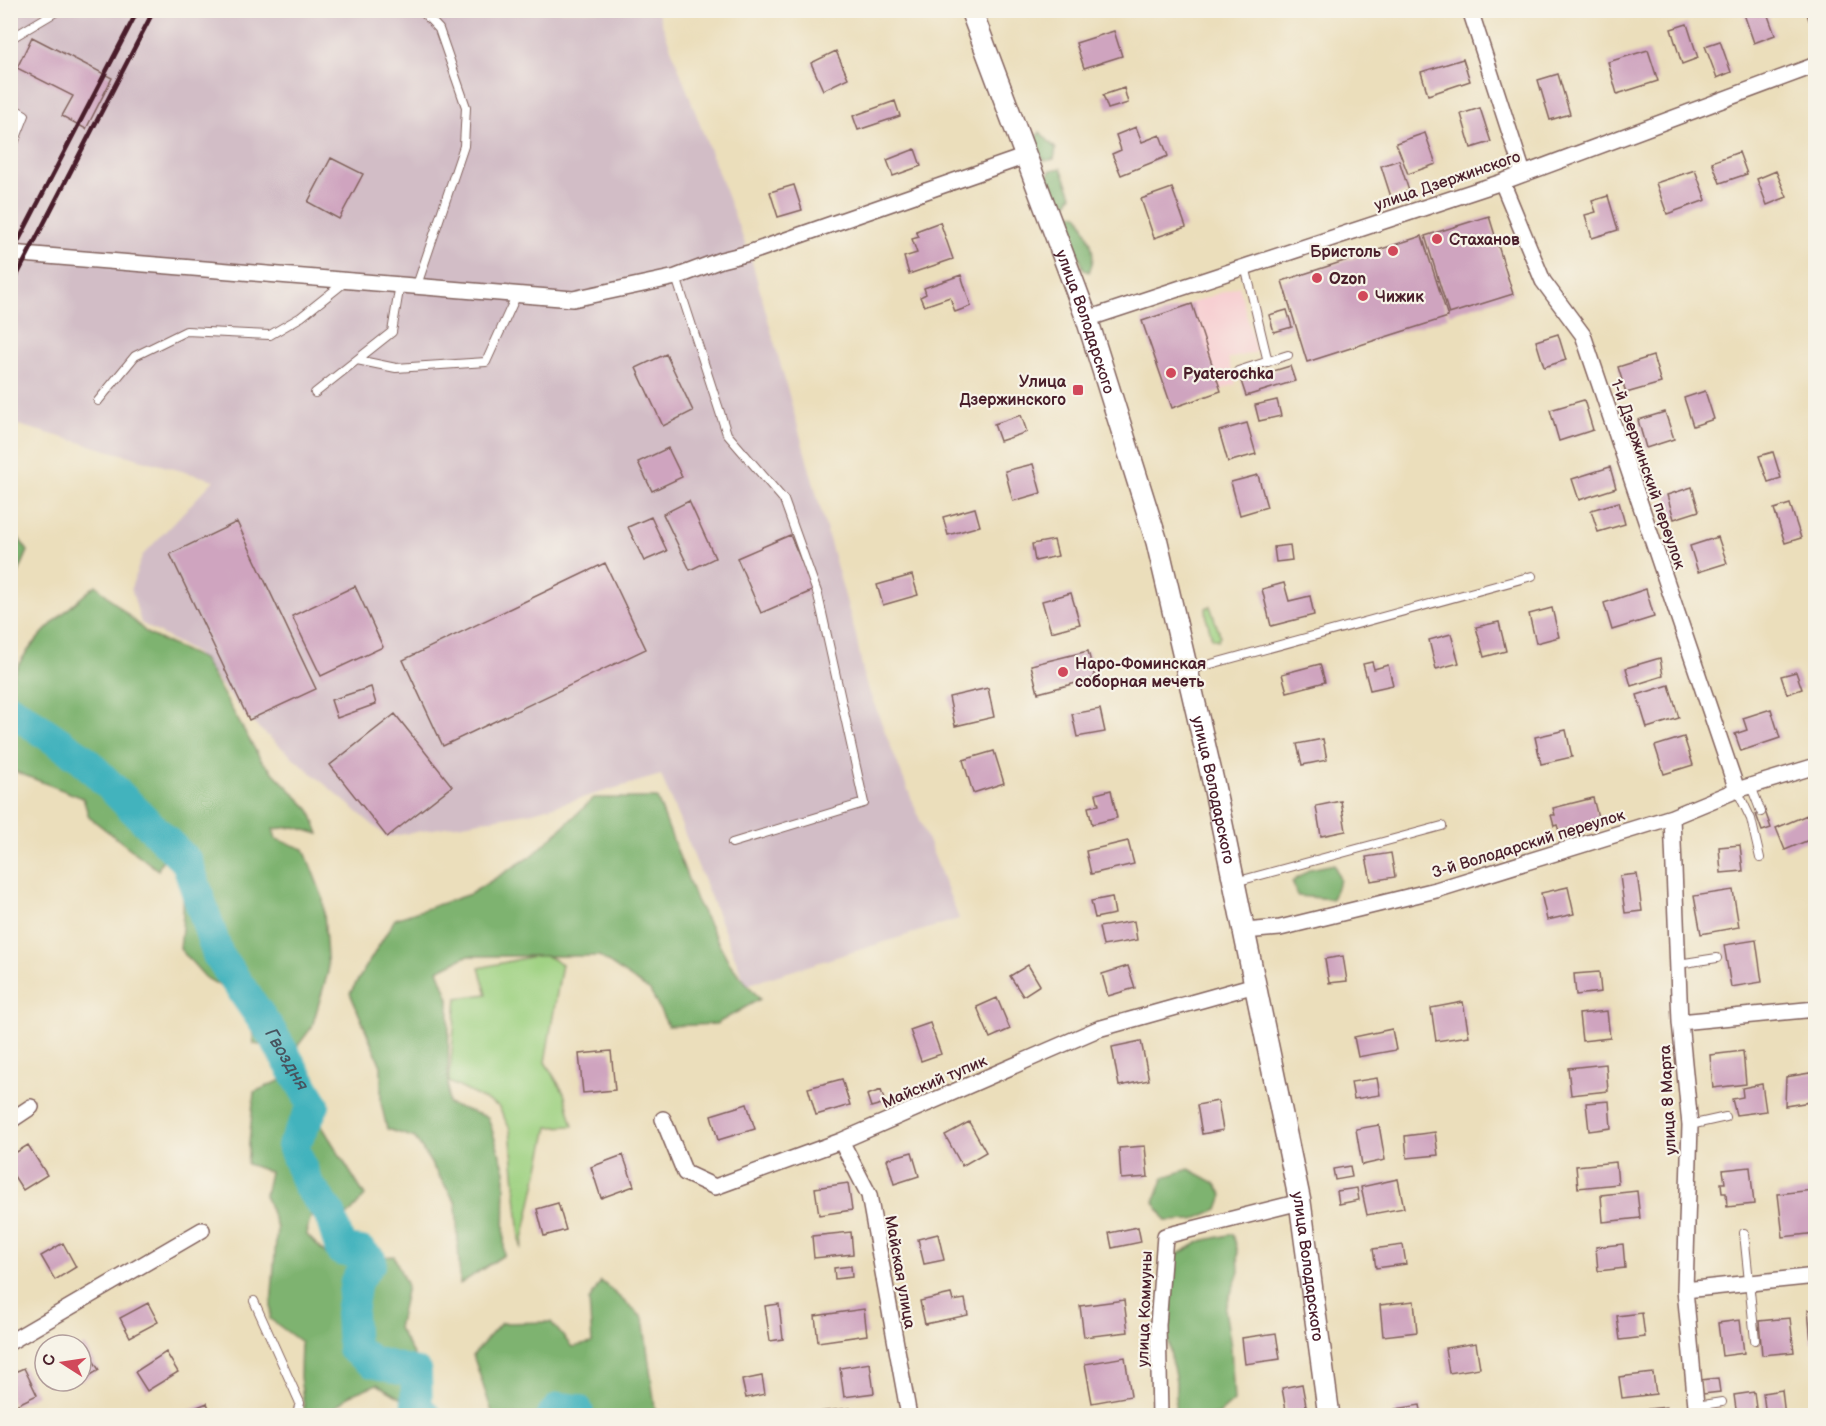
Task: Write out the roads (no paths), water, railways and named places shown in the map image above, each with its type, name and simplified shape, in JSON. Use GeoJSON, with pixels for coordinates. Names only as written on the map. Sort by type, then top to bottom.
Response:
{"type":"FeatureCollection","features":[{"type":"Feature","properties":{"kind":"main road","name":"улица Володарского"},"geometry":{"type":"LineString","coordinates":[[971,10],[1087,320],[1157,542],[1245,931],[1300,1202],[1329,1416]]}},
{"type":"Feature","properties":{"kind":"street"},"geometry":{"type":"LineString","coordinates":[[1470,10],[1523,173]]}},
{"type":"Feature","properties":{"kind":"street","name":"улица Дзержинского"},"geometry":{"type":"LineString","coordinates":[[1087,320],[1502,182],[1815,65]]}},
{"type":"Feature","properties":{"kind":"street"},"geometry":{"type":"LineString","coordinates":[[10,253],[573,299],[676,277],[1026,156]]}},
{"type":"Feature","properties":{"kind":"street","name":"1-й Дзержинский переулок"},"geometry":{"type":"LineString","coordinates":[[1502,182],[1544,281],[1583,335],[1744,788]]}},
{"type":"Feature","properties":{"kind":"street","name":"3-й Володарский переулок"},"geometry":{"type":"LineString","coordinates":[[1245,931],[1280,928],[1436,890],[1672,817],[1744,788],[1815,766]]}},
{"type":"Feature","properties":{"kind":"street","name":"улица 8 Марта"},"geometry":{"type":"LineString","coordinates":[[1672,817],[1680,1022],[1690,1125],[1685,1290],[1698,1388],[1697,1411]]}},
{"type":"Feature","properties":{"kind":"street","name":"Майский тупик"},"geometry":{"type":"LineString","coordinates":[[663,1119],[685,1173],[715,1187],[841,1141],[1098,1029],[1255,985]]}},
{"type":"Feature","properties":{"kind":"street"},"geometry":{"type":"LineString","coordinates":[[1680,1022],[1815,1009]]}},
{"type":"Feature","properties":{"kind":"street"},"geometry":{"type":"LineString","coordinates":[[10,1122],[31,1107]]}},
{"type":"Feature","properties":{"kind":"street","name":"Майская улица"},"geometry":{"type":"LineString","coordinates":[[841,1141],[869,1196],[909,1416]]}},
{"type":"Feature","properties":{"kind":"street","name":"улица Коммуны"},"geometry":{"type":"LineString","coordinates":[[1160,1416],[1158,1325],[1164,1236],[1300,1202]]}},
{"type":"Feature","properties":{"kind":"street"},"geometry":{"type":"LineString","coordinates":[[10,1342],[202,1230]]}},
{"type":"Feature","properties":{"kind":"street"},"geometry":{"type":"LineString","coordinates":[[1685,1290],[1815,1276]]}},
{"type":"Feature","properties":{"kind":"lane"},"geometry":{"type":"LineString","coordinates":[[10,39],[59,10]]}},
{"type":"Feature","properties":{"kind":"lane"},"geometry":{"type":"LineString","coordinates":[[417,285],[465,146],[466,107],[439,29],[421,10]]}},
{"type":"Feature","properties":{"kind":"lane"},"geometry":{"type":"LineString","coordinates":[[10,106],[25,115],[10,153]]}},
{"type":"Feature","properties":{"kind":"lane"},"geometry":{"type":"LineString","coordinates":[[1245,267],[1268,362]]}},
{"type":"Feature","properties":{"kind":"lane"},"geometry":{"type":"LineString","coordinates":[[676,277],[727,434],[784,500],[807,563],[818,595],[864,803],[732,843]]}},
{"type":"Feature","properties":{"kind":"lane"},"geometry":{"type":"LineString","coordinates":[[98,401],[135,356],[165,341],[186,331],[270,335],[301,317],[349,280]]}},
{"type":"Feature","properties":{"kind":"lane"},"geometry":{"type":"LineString","coordinates":[[315,393],[392,332],[400,284]]}},
{"type":"Feature","properties":{"kind":"lane"},"geometry":{"type":"LineString","coordinates":[[357,360],[396,368],[486,362],[517,294]]}},
{"type":"Feature","properties":{"kind":"lane"},"geometry":{"type":"LineString","coordinates":[[1238,371],[1288,356]]}},
{"type":"Feature","properties":{"kind":"lane"},"geometry":{"type":"LineString","coordinates":[[1187,671],[1532,576]]}},
{"type":"Feature","properties":{"kind":"lane"},"geometry":{"type":"LineString","coordinates":[[1744,788],[1761,812]]}},
{"type":"Feature","properties":{"kind":"lane"},"geometry":{"type":"LineString","coordinates":[[1744,788],[1760,858]]}},
{"type":"Feature","properties":{"kind":"lane"},"geometry":{"type":"LineString","coordinates":[[1234,882],[1442,826]]}},
{"type":"Feature","properties":{"kind":"lane"},"geometry":{"type":"LineString","coordinates":[[1678,964],[1717,958]]}},
{"type":"Feature","properties":{"kind":"lane"},"geometry":{"type":"LineString","coordinates":[[1690,1125],[1726,1117]]}},
{"type":"Feature","properties":{"kind":"lane"},"geometry":{"type":"LineString","coordinates":[[1744,1233],[1755,1340]]}},
{"type":"Feature","properties":{"kind":"lane"},"geometry":{"type":"LineString","coordinates":[[254,1301],[300,1403],[296,1416]]}},
{"type":"Feature","properties":{"kind":"lane"},"geometry":{"type":"LineString","coordinates":[[1697,1411],[1722,1402]]}},
{"type":"Feature","properties":{"kind":"waterway","name":"Гвоздня"},"geometry":{"type":"LineString","coordinates":[[10,709],[82,758],[187,862],[218,955],[271,1032],[314,1105],[293,1146],[308,1185],[330,1214],[341,1250],[361,1252],[371,1261],[356,1281],[351,1313],[353,1348],[372,1362],[416,1373],[417,1409],[426,1416]]}},
{"type":"Feature","properties":{"kind":"waterway","name":"Гвоздня"},"geometry":{"type":"LineString","coordinates":[[552,1416],[560,1408],[577,1410],[579,1416]]}},
{"type":"Feature","properties":{"kind":"railway"},"geometry":{"type":"LineString","coordinates":[[10,257],[138,10]]}},
{"type":"Feature","properties":{"kind":"railway"},"geometry":{"type":"LineString","coordinates":[[10,289],[154,10]]}},
{"type":"Feature","properties":{"kind":"place","name":"Стаханов"},"geometry":{"type":"Point","coordinates":[1437,239]}},
{"type":"Feature","properties":{"kind":"place","name":"Бристоль"},"geometry":{"type":"Point","coordinates":[1393,251]}},
{"type":"Feature","properties":{"kind":"place","name":"Ozon"},"geometry":{"type":"Point","coordinates":[1317,278]}},
{"type":"Feature","properties":{"kind":"place","name":"Чижик"},"geometry":{"type":"Point","coordinates":[1363,296]}},
{"type":"Feature","properties":{"kind":"place","name":"Pyaterochka"},"geometry":{"type":"Point","coordinates":[1171,373]}},
{"type":"Feature","properties":{"kind":"place","name":"Улица Дзержинского"},"geometry":{"type":"Point","coordinates":[1078,390]}},
{"type":"Feature","properties":{"kind":"place","name":"Наро-Фоминская соборная мечеть"},"geometry":{"type":"Point","coordinates":[1063,672]}}]}
